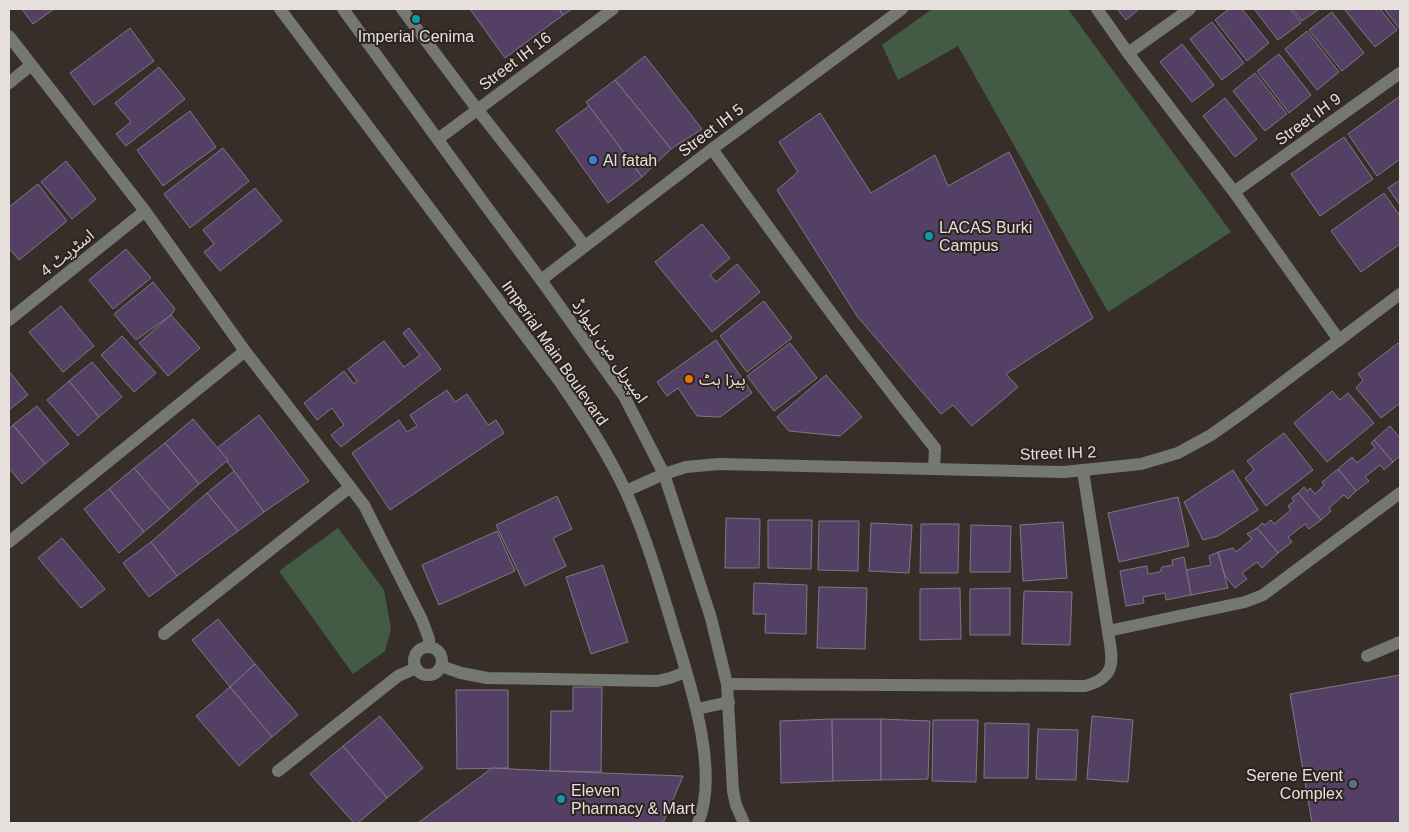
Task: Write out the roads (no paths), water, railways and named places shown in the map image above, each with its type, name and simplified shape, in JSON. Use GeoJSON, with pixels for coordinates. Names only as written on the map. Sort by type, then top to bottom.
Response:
{"type":"FeatureCollection","features":[{"type":"Feature","properties":{"kind":"street","name":"Imperial Main Boulevard"},"geometry":{"type":"LineString","coordinates":[[280,9],[560,382],[586,421],[626,491],[658,577],[697,709],[706,780],[705,798],[698,823]]}},
{"type":"Feature","properties":{"kind":"street","name":"امپیریل مین بلیوارڈ"},"geometry":{"type":"LineString","coordinates":[[343,9],[624,396],[664,474],[711,618],[727,684],[733,791],[736,805],[744,823]]}},
{"type":"Feature","properties":{"kind":"street"},"geometry":{"type":"LineString","coordinates":[[402,9],[477,109],[585,246]]}},
{"type":"Feature","properties":{"kind":"street","name":"Street IH 16"},"geometry":{"type":"LineString","coordinates":[[438,139],[613,9]]}},
{"type":"Feature","properties":{"kind":"street","name":"Street IH 5"},"geometry":{"type":"LineString","coordinates":[[541,280],[712,149],[902,9]]}},
{"type":"Feature","properties":{"kind":"street"},"geometry":{"type":"LineString","coordinates":[[1097,9],[1128,54],[1234,192],[1339,340]]}},
{"type":"Feature","properties":{"kind":"street"},"geometry":{"type":"LineString","coordinates":[[1128,54],[1190,9]]}},
{"type":"Feature","properties":{"kind":"street"},"geometry":{"type":"LineString","coordinates":[[9,36],[145,211],[245,351],[364,505],[422,620],[430,647]]}},
{"type":"Feature","properties":{"kind":"street"},"geometry":{"type":"LineString","coordinates":[[9,83],[31,65]]}},
{"type":"Feature","properties":{"kind":"street","name":"Street IH 9"},"geometry":{"type":"LineString","coordinates":[[1234,192],[1400,73]]}},
{"type":"Feature","properties":{"kind":"street"},"geometry":{"type":"LineString","coordinates":[[712,149],[824,304],[935,448],[934,469]]}},
{"type":"Feature","properties":{"kind":"street","name":"اسٹریٹ 4"},"geometry":{"type":"LineString","coordinates":[[9,320],[145,211]]}},
{"type":"Feature","properties":{"kind":"street","name":"Street IH 2"},"geometry":{"type":"LineString","coordinates":[[626,491],[664,474],[686,468],[719,464],[1064,472],[1141,464],[1178,453],[1211,435],[1400,294]]}},
{"type":"Feature","properties":{"kind":"street"},"geometry":{"type":"LineString","coordinates":[[9,542],[245,351]]}},
{"type":"Feature","properties":{"kind":"street"},"geometry":{"type":"LineString","coordinates":[[727,684],[1085,686],[1097,683],[1107,674],[1112,662],[1083,471]]}},
{"type":"Feature","properties":{"kind":"street"},"geometry":{"type":"LineString","coordinates":[[164,634],[350,487]]}},
{"type":"Feature","properties":{"kind":"street"},"geometry":{"type":"LineString","coordinates":[[1108,630],[1244,602],[1262,595],[1400,493]]}},
{"type":"Feature","properties":{"kind":"street"},"geometry":{"type":"LineString","coordinates":[[1367,656],[1400,642]]}},
{"type":"Feature","properties":{"kind":"street"},"geometry":{"type":"LineString","coordinates":[[430,647],[438,651],[442,658],[441,666],[437,672],[429,675],[422,673],[416,668],[414,660],[417,652],[423,648],[430,647]]}},
{"type":"Feature","properties":{"kind":"street"},"geometry":{"type":"LineString","coordinates":[[441,666],[461,673],[487,678],[657,681],[686,672]]}},
{"type":"Feature","properties":{"kind":"street"},"geometry":{"type":"LineString","coordinates":[[278,771],[398,676],[416,668]]}},
{"type":"Feature","properties":{"kind":"street"},"geometry":{"type":"LineString","coordinates":[[697,709],[729,702]]}},
{"type":"Feature","properties":{"kind":"place","name":"Imperial Cenima"},"geometry":{"type":"Point","coordinates":[416,19]}},
{"type":"Feature","properties":{"kind":"place","name":"Al fatah"},"geometry":{"type":"Point","coordinates":[593,160]}},
{"type":"Feature","properties":{"kind":"place","name":"LACAS Burki Campus"},"geometry":{"type":"Point","coordinates":[929,236]}},
{"type":"Feature","properties":{"kind":"place","name":"پیزا ہٹ"},"geometry":{"type":"Point","coordinates":[689,379]}},
{"type":"Feature","properties":{"kind":"place","name":"Serene Event Complex"},"geometry":{"type":"Point","coordinates":[1353,784]}},
{"type":"Feature","properties":{"kind":"place","name":"Eleven Pharmacy & Mart"},"geometry":{"type":"Point","coordinates":[561,799]}}]}
